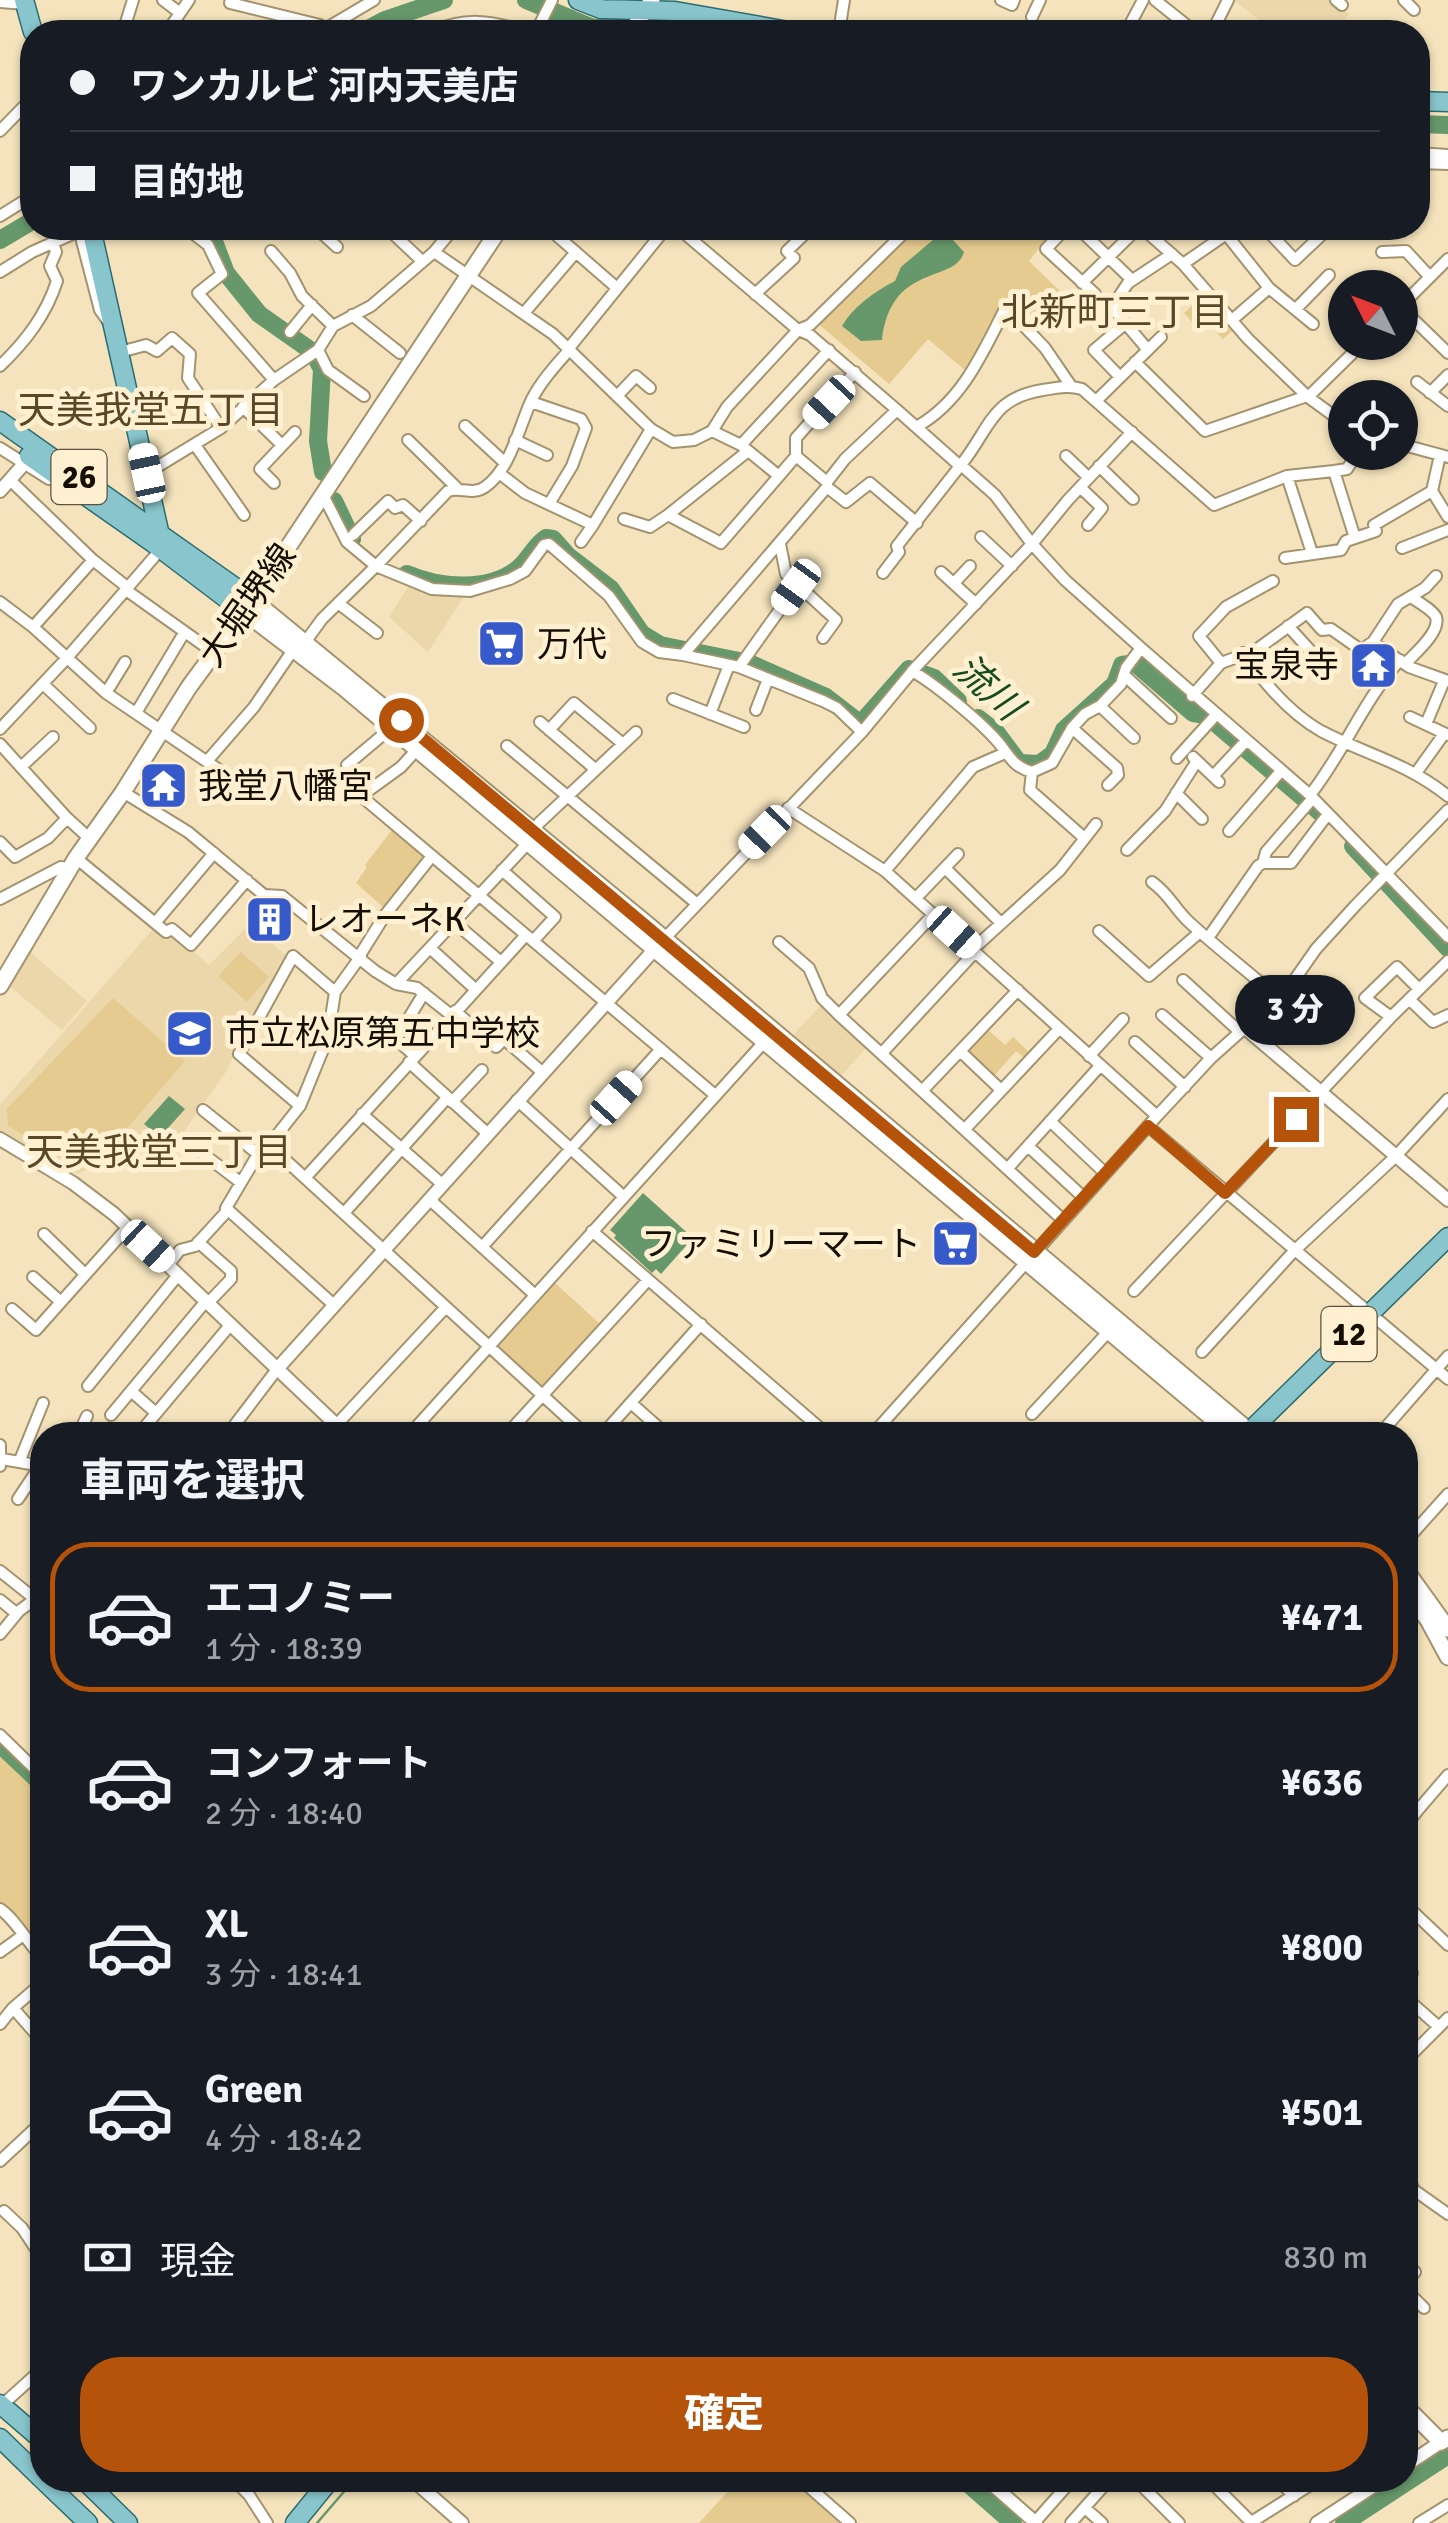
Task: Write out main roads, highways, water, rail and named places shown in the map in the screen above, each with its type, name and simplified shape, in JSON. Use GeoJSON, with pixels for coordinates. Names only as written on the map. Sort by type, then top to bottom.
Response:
{"type":"FeatureCollection","features":[{"type":"Feature","properties":{"kind":"main road"},"geometry":{"type":"LineString","coordinates":[[578,0],[643,15],[679,5],[743,20]]}},
{"type":"Feature","properties":{"kind":"main road","name":"26"},"geometry":{"type":"LineString","coordinates":[[88,240],[115,329],[158,541]]}},
{"type":"Feature","properties":{"kind":"main road","name":"大堀堺線"},"geometry":{"type":"LineString","coordinates":[[0,986],[90,838],[492,240]]}},
{"type":"Feature","properties":{"kind":"main road","name":"26"},"geometry":{"type":"LineString","coordinates":[[0,421],[248,606]]}},
{"type":"Feature","properties":{"kind":"main road","name":"26"},"geometry":{"type":"LineString","coordinates":[[0,435],[65,483],[158,541]]}},
{"type":"Feature","properties":{"kind":"main road"},"geometry":{"type":"LineString","coordinates":[[248,606],[531,836],[1232,1422]]}},
{"type":"Feature","properties":{"kind":"main road"},"geometry":{"type":"LineString","coordinates":[[300,645],[392,728],[421,745]]}},
{"type":"Feature","properties":{"kind":"main road"},"geometry":{"type":"LineString","coordinates":[[659,944],[765,1041],[1031,1256],[1110,1330],[1230,1422]]}},
{"type":"Feature","properties":{"kind":"main road","name":"12"},"geometry":{"type":"LineString","coordinates":[[1259,1422],[1448,1237]]}},
{"type":"Feature","properties":{"kind":"main road"},"geometry":{"type":"LineString","coordinates":[[1418,1587],[1448,1629]]}},
{"type":"Feature","properties":{"kind":"main road"},"geometry":{"type":"LineString","coordinates":[[1418,1607],[1448,1657]]}},
{"type":"Feature","properties":{"kind":"main road"},"geometry":{"type":"LineString","coordinates":[[0,2405],[30,2430]]}},
{"type":"Feature","properties":{"kind":"main road"},"geometry":{"type":"LineString","coordinates":[[1418,2417],[1445,2440]]}},
{"type":"Feature","properties":{"kind":"main road"},"geometry":{"type":"LineString","coordinates":[[0,2438],[30,2467]]}},
{"type":"Feature","properties":{"kind":"main road"},"geometry":{"type":"LineString","coordinates":[[56,2492],[88,2523]]}},
{"type":"Feature","properties":{"kind":"main road"},"geometry":{"type":"LineString","coordinates":[[96,2492],[128,2523]]}},
{"type":"Feature","properties":{"kind":"main road"},"geometry":{"type":"LineString","coordinates":[[295,2523],[320,2492]]}},
{"type":"Feature","properties":{"kind":"waterway"},"geometry":{"type":"LineString","coordinates":[[385,20],[444,0]]}},
{"type":"Feature","properties":{"kind":"waterway"},"geometry":{"type":"LineString","coordinates":[[526,0],[574,20]]}},
{"type":"Feature","properties":{"kind":"waterway"},"geometry":{"type":"LineString","coordinates":[[1430,124],[1448,125]]}},
{"type":"Feature","properties":{"kind":"waterway"},"geometry":{"type":"LineString","coordinates":[[0,240],[20,228]]}},
{"type":"Feature","properties":{"kind":"waterway","name":"流川"},"geometry":{"type":"LineString","coordinates":[[210,240],[226,273],[259,314],[313,352],[322,369],[318,441],[323,472]]}},
{"type":"Feature","properties":{"kind":"waterway","name":"流川"},"geometry":{"type":"LineString","coordinates":[[334,501],[352,539]]}},
{"type":"Feature","properties":{"kind":"waterway","name":"流川"},"geometry":{"type":"LineString","coordinates":[[407,574],[449,585],[495,581],[520,567],[546,538],[553,539],[568,556],[611,589],[642,634],[660,645],[749,663],[826,697],[857,721],[864,720],[909,669],[934,678],[958,701]]}},
{"type":"Feature","properties":{"kind":"waterway","name":"流川"},"geometry":{"type":"LineString","coordinates":[[978,718],[996,732],[1019,763],[1039,764],[1053,754],[1064,730],[1115,684],[1122,665],[1135,663],[1193,713],[1206,715],[1321,813]]}},
{"type":"Feature","properties":{"kind":"waterway","name":"流川"},"geometry":{"type":"LineString","coordinates":[[1353,846],[1448,948]]}},
{"type":"Feature","properties":{"kind":"waterway"},"geometry":{"type":"LineString","coordinates":[[0,1744],[30,1773]]}},
{"type":"Feature","properties":{"kind":"waterway"},"geometry":{"type":"LineString","coordinates":[[1418,2475],[1448,2455]]}},
{"type":"Feature","properties":{"kind":"waterway"},"geometry":{"type":"LineString","coordinates":[[317,2523],[344,2492]]}},
{"type":"Feature","properties":{"kind":"waterway"},"geometry":{"type":"LineString","coordinates":[[978,2492],[1013,2523]]}},
{"type":"Feature","properties":{"kind":"waterway"},"geometry":{"type":"LineString","coordinates":[[1344,2523],[1391,2492]]}},
{"type":"Feature","properties":{"kind":"place","name":"万代"},"geometry":{"type":"Point","coordinates":[502,644]}},
{"type":"Feature","properties":{"kind":"place","name":"宝泉寺"},"geometry":{"type":"Point","coordinates":[1374,665]}},
{"type":"Feature","properties":{"kind":"place","name":"我堂八幡宮"},"geometry":{"type":"Point","coordinates":[163,786]}},
{"type":"Feature","properties":{"kind":"place","name":"レオーネK"},"geometry":{"type":"Point","coordinates":[269,919]}},
{"type":"Feature","properties":{"kind":"place","name":"市立松原第五中学校"},"geometry":{"type":"Point","coordinates":[190,1033]}},
{"type":"Feature","properties":{"kind":"place","name":"ファミリーマート"},"geometry":{"type":"Point","coordinates":[956,1244]}},
{"type":"Feature","properties":{"kind":"district","name":"北新町三丁目"},"geometry":{"type":"Point","coordinates":[1115,312]}},
{"type":"Feature","properties":{"kind":"district","name":"天美我堂五丁目"},"geometry":{"type":"Point","coordinates":[151,410]}},
{"type":"Feature","properties":{"kind":"district","name":"天美我堂三丁目"},"geometry":{"type":"Point","coordinates":[159,1152]}}]}
